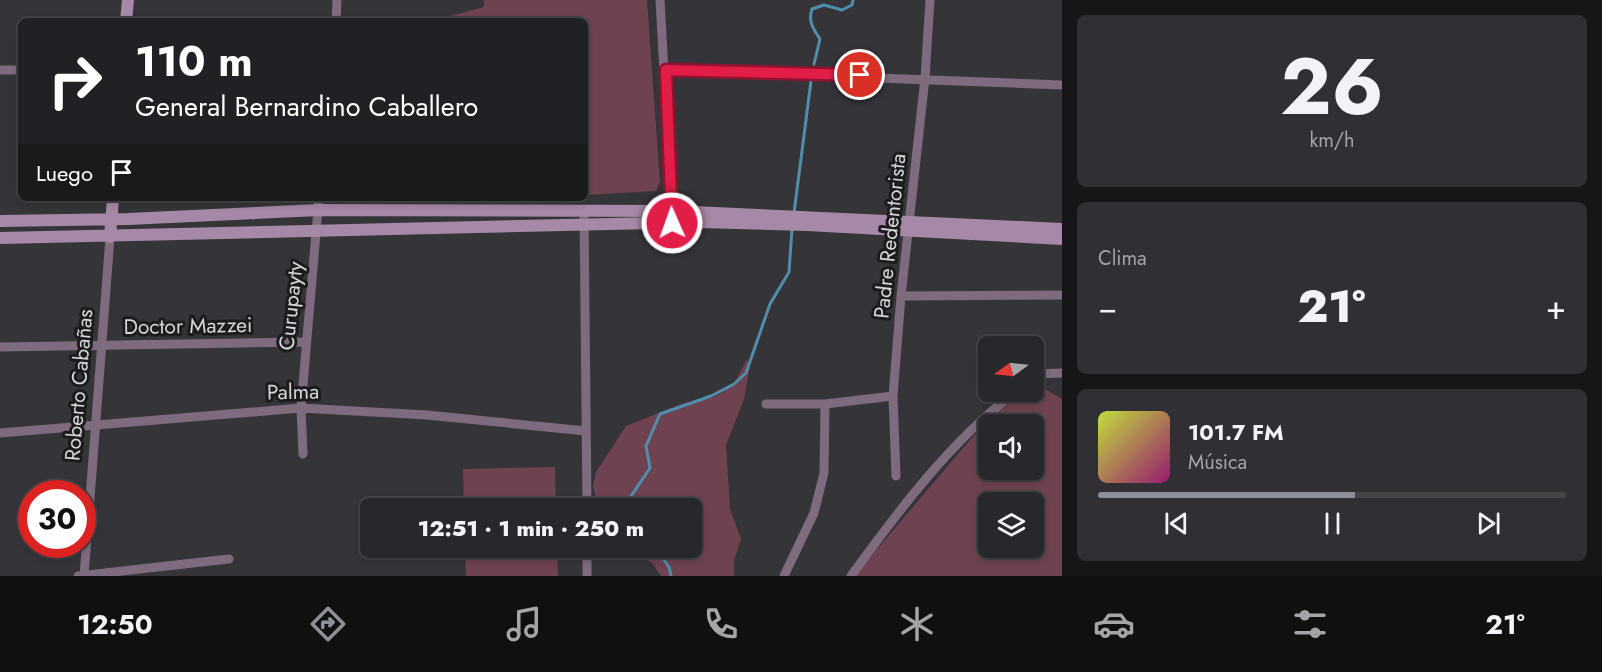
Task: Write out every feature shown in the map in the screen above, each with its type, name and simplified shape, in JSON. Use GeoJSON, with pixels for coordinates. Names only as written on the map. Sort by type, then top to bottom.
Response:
{"type":"FeatureCollection","features":[{"type":"Feature","properties":{"kind":"main road"},"geometry":{"type":"LineString","coordinates":[[126,18],[128,0]]}},
{"type":"Feature","properties":{"kind":"main road","name":"Roberto Cabañas"},"geometry":{"type":"LineString","coordinates":[[110,237],[113,201]]}},
{"type":"Feature","properties":{"kind":"main road"},"geometry":{"type":"LineString","coordinates":[[0,221],[112,219],[318,204],[806,220],[910,226],[1062,240]]}},
{"type":"Feature","properties":{"kind":"main road"},"geometry":{"type":"LineString","coordinates":[[0,238],[585,226],[672,217]]}},
{"type":"Feature","properties":{"kind":"main road"},"geometry":{"type":"LineString","coordinates":[[910,226],[1062,229]]}},
{"type":"Feature","properties":{"kind":"street"},"geometry":{"type":"LineString","coordinates":[[336,18],[338,0]]}},
{"type":"Feature","properties":{"kind":"street"},"geometry":{"type":"LineString","coordinates":[[660,0],[666,70],[672,217]]}},
{"type":"Feature","properties":{"kind":"street","name":"Padre Redentorista"},"geometry":{"type":"LineString","coordinates":[[896,476],[893,396],[901,296],[925,78],[930,0]]}},
{"type":"Feature","properties":{"kind":"street"},"geometry":{"type":"LineString","coordinates":[[0,70],[18,70]]}},
{"type":"Feature","properties":{"kind":"street"},"geometry":{"type":"LineString","coordinates":[[666,70],[925,78],[1062,85]]}},
{"type":"Feature","properties":{"kind":"street","name":"Curupayty"},"geometry":{"type":"LineString","coordinates":[[303,454],[301,408],[318,204]]}},
{"type":"Feature","properties":{"kind":"street"},"geometry":{"type":"LineString","coordinates":[[584,212],[587,498]]}},
{"type":"Feature","properties":{"kind":"street","name":"Roberto Cabañas"},"geometry":{"type":"LineString","coordinates":[[84,576],[110,237]]}},
{"type":"Feature","properties":{"kind":"street"},"geometry":{"type":"LineString","coordinates":[[901,296],[1062,295]]}},
{"type":"Feature","properties":{"kind":"street","name":"Doctor Mazzei"},"geometry":{"type":"LineString","coordinates":[[0,347],[305,342]]}},
{"type":"Feature","properties":{"kind":"street"},"geometry":{"type":"LineString","coordinates":[[1044,374],[1062,373]]}},
{"type":"Feature","properties":{"kind":"street"},"geometry":{"type":"LineString","coordinates":[[766,404],[825,404],[893,396]]}},
{"type":"Feature","properties":{"kind":"street"},"geometry":{"type":"LineString","coordinates":[[851,576],[910,496],[1004,402]]}},
{"type":"Feature","properties":{"kind":"street"},"geometry":{"type":"LineString","coordinates":[[784,576],[814,513],[824,473],[825,404]]}},
{"type":"Feature","properties":{"kind":"street","name":"Palma"},"geometry":{"type":"LineString","coordinates":[[0,434],[94,424],[301,408],[427,415],[586,431]]}},
{"type":"Feature","properties":{"kind":"street"},"geometry":{"type":"LineString","coordinates":[[587,558],[587,576]]}},
{"type":"Feature","properties":{"kind":"street"},"geometry":{"type":"LineString","coordinates":[[78,576],[230,559]]}},
{"type":"Feature","properties":{"kind":"shaded area"},"geometry":{"type":"Polygon","coordinates":[[[484,0],[647,0],[660,182],[656,191],[588,195],[588,18],[442,18],[484,7],[484,0]]]}},
{"type":"Feature","properties":{"kind":"shaded area"},"geometry":{"type":"Polygon","coordinates":[[[747,359],[750,366],[744,399],[726,445],[730,509],[741,539],[734,561],[734,576],[661,576],[653,564],[645,558],[702,558],[702,498],[596,498],[593,486],[596,472],[626,426],[684,403],[714,397],[734,384],[747,359]]]}},
{"type":"Feature","properties":{"kind":"shaded area"},"geometry":{"type":"Polygon","coordinates":[[[1044,388],[1062,399],[1062,576],[854,576],[978,431],[978,480],[1044,480],[1044,414],[992,414],[1002,402],[1044,402],[1044,388]]]}},
{"type":"Feature","properties":{"kind":"shaded area"},"geometry":{"type":"Polygon","coordinates":[[[555,467],[556,498],[464,498],[463,469],[555,467]]]}},
{"type":"Feature","properties":{"kind":"shaded area"},"geometry":{"type":"Polygon","coordinates":[[[465,558],[557,558],[558,576],[466,576],[465,558]]]}},
{"type":"Feature","properties":{"kind":"waterway"},"geometry":{"type":"LineString","coordinates":[[814,64],[820,39],[812,25],[812,9],[824,5],[842,10],[852,5],[853,0]]}},
{"type":"Feature","properties":{"kind":"waterway"},"geometry":{"type":"LineString","coordinates":[[794,213],[811,81]]}},
{"type":"Feature","properties":{"kind":"waterway"},"geometry":{"type":"LineString","coordinates":[[630,498],[650,468],[646,446],[660,414],[711,396],[734,384],[746,373],[770,304],[789,272],[792,229]]}},
{"type":"Feature","properties":{"kind":"waterway"},"geometry":{"type":"LineString","coordinates":[[663,558],[669,567],[671,576]]}},
{"type":"Feature","properties":{"kind":"route"},"geometry":{"type":"LineString","coordinates":[[672,223],[666,70],[860,75]]}}]}
